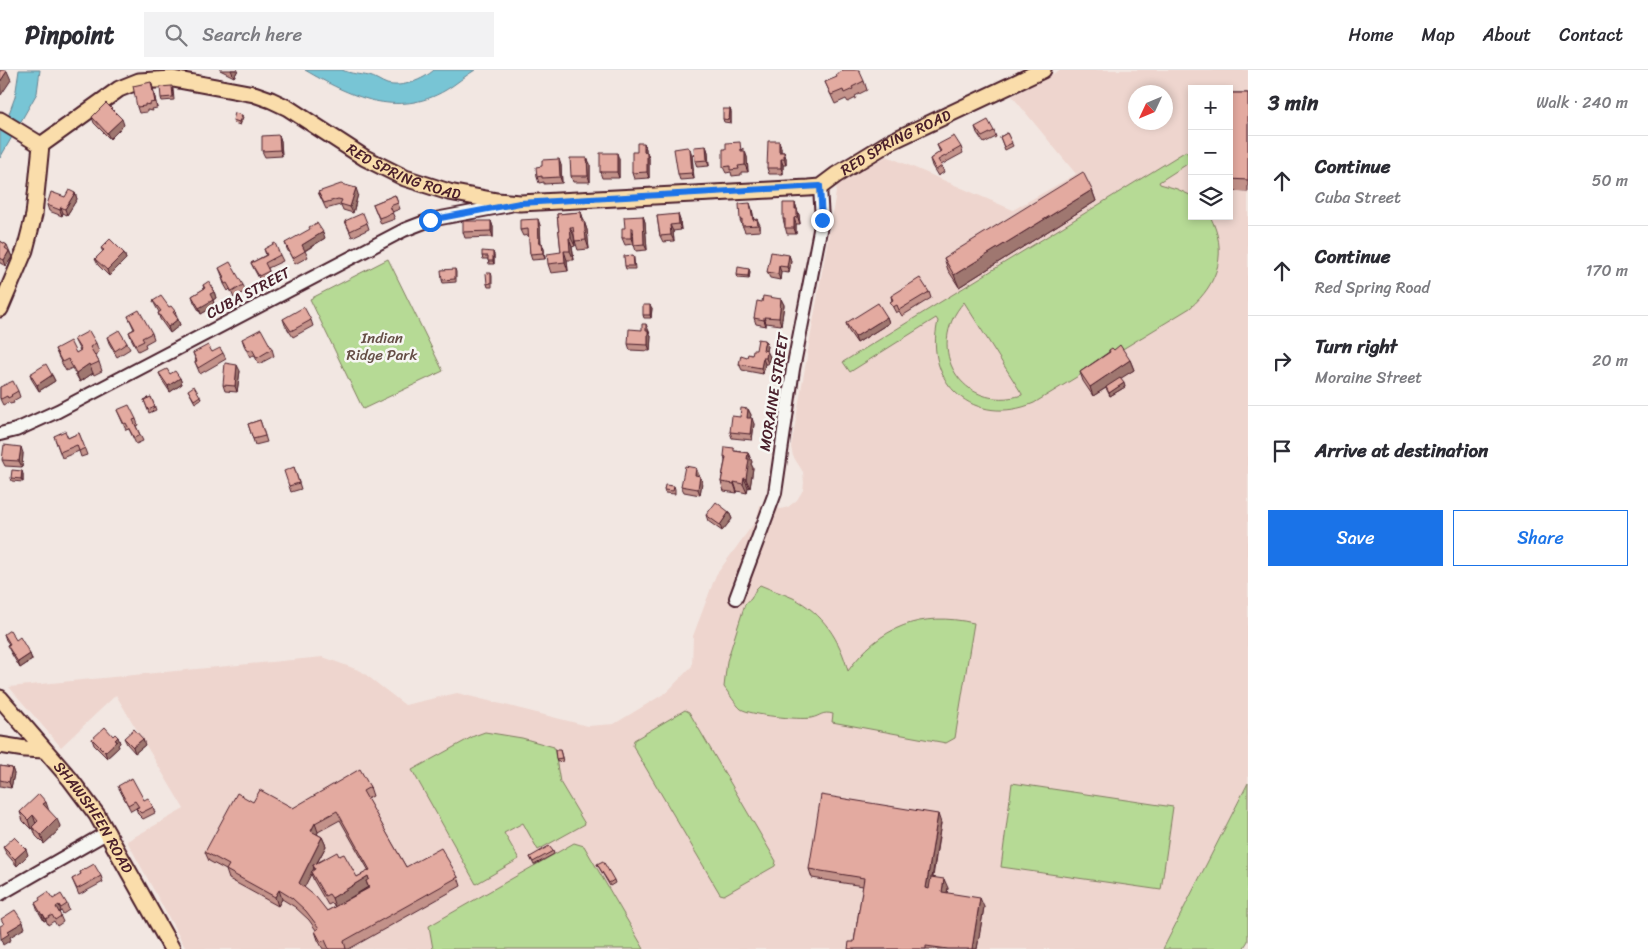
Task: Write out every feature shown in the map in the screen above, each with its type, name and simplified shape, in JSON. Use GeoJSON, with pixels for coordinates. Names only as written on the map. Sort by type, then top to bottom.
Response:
{"type":"FeatureCollection","features":[{"type":"Feature","properties":{"kind":"main road","name":"RED SPRING ROAD"},"geometry":{"type":"LineString","coordinates":[[41,145],[119,89],[139,81],[173,79],[254,94],[271,100],[288,108],[365,158],[405,178],[449,192],[497,201],[520,203],[820,186],[890,142],[1043,70]]}},
{"type":"Feature","properties":{"kind":"main road"},"geometry":{"type":"LineString","coordinates":[[0,120],[41,145],[34,215],[25,250],[0,309]]}},
{"type":"Feature","properties":{"kind":"main road","name":"SHAWSHEEN ROAD"},"geometry":{"type":"LineString","coordinates":[[0,698],[86,800],[108,832],[172,949]]}},
{"type":"Feature","properties":{"kind":"main road"},"geometry":{"type":"LineString","coordinates":[[0,745],[44,750]]}},
{"type":"Feature","properties":{"kind":"street","name":"MORAINE STREET"},"geometry":{"type":"LineString","coordinates":[[736,598],[775,493],[793,369],[822,220],[820,186]]}},
{"type":"Feature","properties":{"kind":"street","name":"CUBA STREET"},"geometry":{"type":"LineString","coordinates":[[0,434],[16,430],[58,410],[404,230],[430,220],[520,203]]}},
{"type":"Feature","properties":{"kind":"street"},"geometry":{"type":"LineString","coordinates":[[0,894],[108,832]]}},
{"type":"Feature","properties":{"kind":"shaded area"},"geometry":{"type":"Polygon","coordinates":[[[1060,70],[1248,70],[1248,783],[1163,949],[186,949],[127,841],[184,809],[116,695],[61,747],[9,687],[323,657],[361,671],[405,705],[457,693],[588,726],[614,724],[667,692],[692,666],[693,636],[716,575],[757,519],[760,505],[781,509],[788,507],[797,500],[803,490],[803,472],[793,456],[791,447],[838,181],[887,156],[1013,210],[1076,174],[1012,96],[1060,70]]]}},
{"type":"Feature","properties":{"kind":"green space"},"geometry":{"type":"Polygon","coordinates":[[[1186,151],[1188,164],[1159,182],[1188,194],[1188,220],[1212,220],[1219,242],[1218,266],[1214,277],[1208,288],[1190,308],[1034,403],[1012,409],[992,410],[974,405],[958,395],[946,381],[938,364],[935,344],[938,321],[936,318],[850,372],[843,362],[1186,151]],[[964,302],[952,320],[947,339],[949,357],[955,373],[966,386],[982,395],[1001,398],[1022,395],[964,302]]]}},
{"type":"Feature","properties":{"kind":"green space","name":"Indian Ridge Park"},"geometry":{"type":"Polygon","coordinates":[[[388,259],[443,371],[363,409],[310,299],[388,259]]]}},
{"type":"Feature","properties":{"kind":"green space"},"geometry":{"type":"Polygon","coordinates":[[[760,585],[793,598],[813,611],[829,628],[835,638],[848,671],[874,643],[888,633],[903,626],[919,621],[936,619],[974,623],[955,738],[946,743],[832,722],[833,714],[829,713],[811,718],[796,718],[764,715],[741,709],[724,687],[727,661],[745,604],[751,599],[760,585]]]}},
{"type":"Feature","properties":{"kind":"green space"},"geometry":{"type":"Polygon","coordinates":[[[685,710],[689,712],[776,861],[775,866],[724,895],[720,894],[633,746],[634,740],[685,710]]]}},
{"type":"Feature","properties":{"kind":"green space"},"geometry":{"type":"Polygon","coordinates":[[[485,732],[522,738],[554,747],[560,782],[585,824],[538,850],[523,823],[504,833],[519,859],[476,884],[412,770],[474,736],[485,732]]]}},
{"type":"Feature","properties":{"kind":"green space"},"geometry":{"type":"Polygon","coordinates":[[[1012,783],[1173,807],[1161,890],[1001,867],[1012,783]]]}},
{"type":"Feature","properties":{"kind":"green space"},"geometry":{"type":"Polygon","coordinates":[[[1248,783],[1248,941],[1243,949],[1163,949],[1248,783]]]}},
{"type":"Feature","properties":{"kind":"green space"},"geometry":{"type":"Polygon","coordinates":[[[574,843],[584,846],[644,949],[433,949],[429,926],[574,843]]]}},
{"type":"Feature","properties":{"kind":"water"},"geometry":{"type":"Polygon","coordinates":[[[19,70],[40,70],[37,93],[0,158],[0,131],[7,119],[15,97],[19,70]]]}},
{"type":"Feature","properties":{"kind":"water"},"geometry":{"type":"Polygon","coordinates":[[[305,70],[342,70],[371,77],[387,84],[399,85],[424,77],[434,70],[475,70],[446,90],[428,99],[409,103],[391,103],[374,101],[356,95],[305,70]]]}},
{"type":"Feature","properties":{"kind":"building"},"geometry":{"type":"Polygon","coordinates":[[[0,70],[7,71],[0,82],[0,70]]]}},
{"type":"Feature","properties":{"kind":"building"},"geometry":{"type":"Polygon","coordinates":[[[842,70],[859,70],[864,81],[844,93],[843,90],[831,95],[825,82],[837,77],[836,75],[842,70]]]}},
{"type":"Feature","properties":{"kind":"building"},"geometry":{"type":"Polygon","coordinates":[[[151,82],[155,102],[150,103],[150,105],[145,104],[145,106],[137,107],[133,86],[151,82]]]}},
{"type":"Feature","properties":{"kind":"building"},"geometry":{"type":"Polygon","coordinates":[[[172,86],[173,97],[161,98],[160,87],[172,86]]]}},
{"type":"Feature","properties":{"kind":"building"},"geometry":{"type":"Polygon","coordinates":[[[1233,93],[1248,93],[1248,180],[1233,179],[1233,93]]]}},
{"type":"Feature","properties":{"kind":"building"},"geometry":{"type":"Polygon","coordinates":[[[106,103],[122,119],[107,133],[92,117],[106,103]]]}},
{"type":"Feature","properties":{"kind":"building"},"geometry":{"type":"Polygon","coordinates":[[[723,109],[730,109],[729,120],[723,119],[723,109]]]}},
{"type":"Feature","properties":{"kind":"building"},"geometry":{"type":"Polygon","coordinates":[[[235,113],[242,115],[239,122],[233,120],[235,113]]]}},
{"type":"Feature","properties":{"kind":"building"},"geometry":{"type":"Polygon","coordinates":[[[988,120],[994,131],[982,137],[975,127],[988,120]]]}},
{"type":"Feature","properties":{"kind":"building"},"geometry":{"type":"Polygon","coordinates":[[[1007,133],[1012,143],[1004,147],[1000,137],[1007,133]]]}},
{"type":"Feature","properties":{"kind":"building"},"geometry":{"type":"Polygon","coordinates":[[[279,135],[280,150],[262,151],[262,136],[279,135]]]}},
{"type":"Feature","properties":{"kind":"building"},"geometry":{"type":"Polygon","coordinates":[[[954,136],[961,147],[938,160],[942,166],[936,170],[930,159],[941,151],[937,145],[954,136]]]}},
{"type":"Feature","properties":{"kind":"building"},"geometry":{"type":"Polygon","coordinates":[[[768,141],[779,141],[779,152],[784,152],[784,159],[781,159],[781,168],[767,168],[768,141]]]}},
{"type":"Feature","properties":{"kind":"building"},"geometry":{"type":"Polygon","coordinates":[[[740,142],[741,151],[745,151],[745,165],[738,166],[739,169],[730,170],[730,166],[723,167],[723,149],[726,149],[726,143],[740,142]]]}},
{"type":"Feature","properties":{"kind":"building"},"geometry":{"type":"Polygon","coordinates":[[[637,143],[644,143],[644,152],[647,152],[647,172],[632,173],[632,152],[637,152],[637,143]]]}},
{"type":"Feature","properties":{"kind":"building"},"geometry":{"type":"Polygon","coordinates":[[[706,146],[707,160],[695,161],[694,147],[706,146]]]}},
{"type":"Feature","properties":{"kind":"building"},"geometry":{"type":"Polygon","coordinates":[[[687,147],[690,149],[692,173],[678,174],[674,149],[687,147]]]}},
{"type":"Feature","properties":{"kind":"building"},"geometry":{"type":"Polygon","coordinates":[[[600,153],[617,153],[617,172],[600,172],[600,153]]]}},
{"type":"Feature","properties":{"kind":"building"},"geometry":{"type":"Polygon","coordinates":[[[570,158],[587,158],[588,176],[571,176],[570,158]]]}},
{"type":"Feature","properties":{"kind":"building"},"geometry":{"type":"Polygon","coordinates":[[[559,159],[560,177],[537,177],[536,167],[542,166],[542,160],[559,159]]]}},
{"type":"Feature","properties":{"kind":"building"},"geometry":{"type":"Polygon","coordinates":[[[1083,172],[1092,190],[954,275],[944,258],[1083,172]]]}},
{"type":"Feature","properties":{"kind":"building"},"geometry":{"type":"Polygon","coordinates":[[[341,184],[356,188],[350,207],[340,204],[342,200],[338,199],[324,203],[318,192],[341,184]]]}},
{"type":"Feature","properties":{"kind":"building"},"geometry":{"type":"Polygon","coordinates":[[[69,190],[75,193],[65,209],[61,207],[60,210],[47,205],[51,192],[65,197],[69,190]]]}},
{"type":"Feature","properties":{"kind":"building"},"geometry":{"type":"Polygon","coordinates":[[[395,195],[398,203],[390,206],[393,213],[379,218],[373,204],[395,195]]]}},
{"type":"Feature","properties":{"kind":"building"},"geometry":{"type":"Polygon","coordinates":[[[750,203],[753,220],[757,219],[758,225],[742,226],[739,204],[750,203]]]}},
{"type":"Feature","properties":{"kind":"building"},"geometry":{"type":"Polygon","coordinates":[[[783,203],[795,203],[797,217],[794,218],[794,228],[785,228],[783,203]]]}},
{"type":"Feature","properties":{"kind":"building"},"geometry":{"type":"Polygon","coordinates":[[[581,212],[586,240],[575,241],[573,227],[570,227],[570,251],[564,251],[565,262],[548,264],[547,254],[561,252],[557,214],[581,212]]]}},
{"type":"Feature","properties":{"kind":"building"},"geometry":{"type":"Polygon","coordinates":[[[363,213],[367,223],[350,231],[345,221],[363,213]]]}},
{"type":"Feature","properties":{"kind":"building"},"geometry":{"type":"Polygon","coordinates":[[[678,214],[679,224],[670,225],[671,235],[660,236],[657,216],[678,214]]]}},
{"type":"Feature","properties":{"kind":"building"},"geometry":{"type":"Polygon","coordinates":[[[643,216],[644,244],[634,245],[633,228],[631,228],[631,238],[622,238],[622,228],[625,228],[624,217],[643,216]]]}},
{"type":"Feature","properties":{"kind":"building"},"geometry":{"type":"Polygon","coordinates":[[[538,219],[539,243],[542,243],[543,253],[530,254],[528,229],[520,230],[520,220],[538,219]]]}},
{"type":"Feature","properties":{"kind":"building"},"geometry":{"type":"Polygon","coordinates":[[[463,221],[491,221],[491,231],[463,232],[463,221]]]}},
{"type":"Feature","properties":{"kind":"building"},"geometry":{"type":"Polygon","coordinates":[[[317,223],[323,232],[302,245],[305,251],[293,258],[285,243],[317,223]]]}},
{"type":"Feature","properties":{"kind":"building"},"geometry":{"type":"Polygon","coordinates":[[[110,239],[124,253],[107,270],[95,259],[104,250],[101,248],[110,239]]]}},
{"type":"Feature","properties":{"kind":"building"},"geometry":{"type":"Polygon","coordinates":[[[0,241],[7,245],[5,248],[9,251],[4,260],[0,258],[0,241]]]}},
{"type":"Feature","properties":{"kind":"building"},"geometry":{"type":"Polygon","coordinates":[[[275,243],[280,255],[265,263],[269,271],[259,276],[251,263],[267,255],[264,249],[275,243]]]}},
{"type":"Feature","properties":{"kind":"building"},"geometry":{"type":"Polygon","coordinates":[[[482,251],[493,252],[493,261],[488,261],[488,256],[482,256],[482,251]]]}},
{"type":"Feature","properties":{"kind":"building"},"geometry":{"type":"Polygon","coordinates":[[[771,252],[789,255],[787,267],[779,266],[778,274],[767,272],[771,252]]]}},
{"type":"Feature","properties":{"kind":"building"},"geometry":{"type":"Polygon","coordinates":[[[633,255],[634,266],[625,266],[624,256],[633,255]]]}},
{"type":"Feature","properties":{"kind":"building"},"geometry":{"type":"Polygon","coordinates":[[[230,262],[243,285],[232,292],[227,283],[225,284],[222,278],[224,277],[219,268],[230,262]]]}},
{"type":"Feature","properties":{"kind":"building"},"geometry":{"type":"Polygon","coordinates":[[[738,267],[749,269],[748,276],[737,275],[738,267]]]}},
{"type":"Feature","properties":{"kind":"building"},"geometry":{"type":"Polygon","coordinates":[[[455,269],[455,279],[442,280],[441,270],[455,269]]]}},
{"type":"Feature","properties":{"kind":"building"},"geometry":{"type":"Polygon","coordinates":[[[486,273],[491,273],[491,283],[487,284],[486,273]]]}},
{"type":"Feature","properties":{"kind":"building"},"geometry":{"type":"Polygon","coordinates":[[[920,278],[929,292],[899,310],[897,305],[893,307],[890,302],[893,300],[891,296],[920,278]]]}},
{"type":"Feature","properties":{"kind":"building"},"geometry":{"type":"Polygon","coordinates":[[[209,281],[214,292],[210,294],[213,300],[199,308],[192,296],[205,288],[203,285],[209,281]]]}},
{"type":"Feature","properties":{"kind":"building"},"geometry":{"type":"Polygon","coordinates":[[[161,296],[169,307],[171,306],[175,311],[173,312],[178,319],[168,327],[158,313],[161,311],[153,301],[161,296]]]}},
{"type":"Feature","properties":{"kind":"building"},"geometry":{"type":"Polygon","coordinates":[[[763,296],[781,299],[779,318],[764,317],[764,320],[754,318],[757,301],[762,302],[763,296]]]}},
{"type":"Feature","properties":{"kind":"building"},"geometry":{"type":"Polygon","coordinates":[[[878,303],[887,317],[855,337],[846,323],[878,303]]]}},
{"type":"Feature","properties":{"kind":"building"},"geometry":{"type":"Polygon","coordinates":[[[643,305],[650,305],[650,315],[643,315],[643,305]]]}},
{"type":"Feature","properties":{"kind":"building"},"geometry":{"type":"Polygon","coordinates":[[[304,307],[311,320],[291,331],[283,319],[304,307]]]}},
{"type":"Feature","properties":{"kind":"building"},"geometry":{"type":"Polygon","coordinates":[[[139,310],[152,333],[142,338],[144,341],[136,345],[129,332],[135,329],[128,316],[139,310]]]}},
{"type":"Feature","properties":{"kind":"building"},"geometry":{"type":"Polygon","coordinates":[[[642,324],[646,324],[646,330],[648,330],[648,345],[628,344],[629,329],[642,330],[642,324]]]}},
{"type":"Feature","properties":{"kind":"building"},"geometry":{"type":"Polygon","coordinates":[[[261,329],[272,349],[257,358],[252,349],[248,351],[242,339],[261,329]]]}},
{"type":"Feature","properties":{"kind":"building"},"geometry":{"type":"Polygon","coordinates":[[[119,330],[127,343],[115,351],[107,337],[119,330]]]}},
{"type":"Feature","properties":{"kind":"building"},"geometry":{"type":"Polygon","coordinates":[[[89,331],[96,343],[90,347],[99,362],[90,366],[89,364],[76,373],[68,359],[62,362],[55,349],[70,341],[76,353],[81,350],[74,339],[89,331]]]}},
{"type":"Feature","properties":{"kind":"building"},"geometry":{"type":"Polygon","coordinates":[[[758,339],[765,340],[763,350],[767,351],[761,368],[739,364],[741,355],[747,357],[748,354],[752,355],[753,350],[756,350],[758,339]]]}},
{"type":"Feature","properties":{"kind":"building"},"geometry":{"type":"Polygon","coordinates":[[[208,345],[212,352],[220,348],[223,353],[198,368],[193,353],[208,345]]]}},
{"type":"Feature","properties":{"kind":"building"},"geometry":{"type":"Polygon","coordinates":[[[1120,345],[1130,360],[1090,387],[1080,372],[1110,352],[1109,350],[1112,348],[1114,350],[1120,345]]]}},
{"type":"Feature","properties":{"kind":"building"},"geometry":{"type":"Polygon","coordinates":[[[225,363],[237,365],[235,386],[223,385],[225,363]]]}},
{"type":"Feature","properties":{"kind":"building"},"geometry":{"type":"Polygon","coordinates":[[[46,364],[52,375],[37,385],[30,374],[46,364]]]}},
{"type":"Feature","properties":{"kind":"building"},"geometry":{"type":"Polygon","coordinates":[[[167,369],[170,374],[175,371],[180,378],[168,386],[159,373],[167,369]]]}},
{"type":"Feature","properties":{"kind":"building"},"geometry":{"type":"Polygon","coordinates":[[[1120,378],[1124,383],[1109,393],[1106,387],[1120,378]]]}},
{"type":"Feature","properties":{"kind":"building"},"geometry":{"type":"Polygon","coordinates":[[[13,381],[18,391],[8,398],[7,396],[1,399],[0,387],[13,381]]]}},
{"type":"Feature","properties":{"kind":"building"},"geometry":{"type":"Polygon","coordinates":[[[194,386],[200,396],[194,400],[188,390],[194,386]]]}},
{"type":"Feature","properties":{"kind":"building"},"geometry":{"type":"Polygon","coordinates":[[[151,397],[155,407],[148,410],[144,400],[151,397]]]}},
{"type":"Feature","properties":{"kind":"building"},"geometry":{"type":"Polygon","coordinates":[[[129,405],[136,419],[133,420],[140,435],[134,438],[117,410],[129,405]]]}},
{"type":"Feature","properties":{"kind":"building"},"geometry":{"type":"Polygon","coordinates":[[[741,408],[748,409],[747,418],[752,418],[750,434],[730,432],[732,416],[740,417],[741,408]]]}},
{"type":"Feature","properties":{"kind":"building"},"geometry":{"type":"Polygon","coordinates":[[[260,420],[265,436],[253,439],[248,424],[260,420]]]}},
{"type":"Feature","properties":{"kind":"building"},"geometry":{"type":"Polygon","coordinates":[[[65,431],[68,438],[79,433],[85,448],[79,451],[77,445],[60,452],[54,436],[65,431]]]}},
{"type":"Feature","properties":{"kind":"building"},"geometry":{"type":"Polygon","coordinates":[[[4,445],[21,447],[19,461],[2,460],[4,445]]]}},
{"type":"Feature","properties":{"kind":"building"},"geometry":{"type":"Polygon","coordinates":[[[725,447],[734,448],[734,451],[748,453],[746,479],[744,478],[743,484],[721,482],[726,457],[724,456],[725,447]]]}},
{"type":"Feature","properties":{"kind":"building"},"geometry":{"type":"Polygon","coordinates":[[[685,466],[696,468],[695,475],[700,476],[698,489],[681,486],[685,466]]]}},
{"type":"Feature","properties":{"kind":"building"},"geometry":{"type":"Polygon","coordinates":[[[294,467],[299,483],[289,486],[284,471],[294,467]]]}},
{"type":"Feature","properties":{"kind":"building"},"geometry":{"type":"Polygon","coordinates":[[[12,470],[22,471],[21,479],[11,478],[12,470]]]}},
{"type":"Feature","properties":{"kind":"building"},"geometry":{"type":"Polygon","coordinates":[[[665,485],[674,486],[673,491],[664,490],[665,485]]]}},
{"type":"Feature","properties":{"kind":"building"},"geometry":{"type":"Polygon","coordinates":[[[716,502],[729,512],[720,525],[706,515],[716,502]]]}},
{"type":"Feature","properties":{"kind":"building"},"geometry":{"type":"Polygon","coordinates":[[[10,630],[16,640],[20,637],[30,654],[18,662],[7,645],[10,644],[4,634],[10,630]]]}},
{"type":"Feature","properties":{"kind":"building"},"geometry":{"type":"Polygon","coordinates":[[[105,727],[113,736],[115,734],[118,737],[115,740],[117,741],[105,752],[92,739],[105,727]]]}},
{"type":"Feature","properties":{"kind":"building"},"geometry":{"type":"Polygon","coordinates":[[[134,729],[143,739],[133,747],[124,738],[134,729]]]}},
{"type":"Feature","properties":{"kind":"building"},"geometry":{"type":"Polygon","coordinates":[[[555,750],[560,750],[562,758],[556,759],[555,750]]]}},
{"type":"Feature","properties":{"kind":"building"},"geometry":{"type":"Polygon","coordinates":[[[0,766],[12,768],[9,782],[0,780],[0,766]]]}},
{"type":"Feature","properties":{"kind":"building"},"geometry":{"type":"Polygon","coordinates":[[[360,769],[370,787],[363,791],[406,867],[441,848],[458,877],[344,941],[346,949],[329,949],[325,940],[321,942],[315,931],[319,928],[306,911],[292,898],[279,890],[275,897],[226,870],[229,865],[205,852],[237,793],[253,802],[260,790],[293,808],[360,769]],[[337,811],[315,823],[311,831],[322,837],[299,883],[316,897],[327,911],[369,888],[366,881],[369,879],[368,876],[332,898],[329,894],[325,896],[311,872],[315,869],[313,865],[337,852],[339,856],[344,854],[357,877],[370,870],[337,811]]]}},
{"type":"Feature","properties":{"kind":"building"},"geometry":{"type":"Polygon","coordinates":[[[132,778],[144,800],[148,798],[153,807],[141,813],[136,808],[139,807],[135,801],[128,805],[118,786],[132,778]]]}},
{"type":"Feature","properties":{"kind":"building"},"geometry":{"type":"Polygon","coordinates":[[[39,794],[46,802],[43,804],[57,819],[41,835],[32,827],[38,821],[33,815],[28,820],[20,812],[39,794]]]}},
{"type":"Feature","properties":{"kind":"building"},"geometry":{"type":"Polygon","coordinates":[[[821,795],[938,814],[926,888],[929,889],[931,877],[944,879],[942,892],[980,898],[972,949],[948,949],[926,946],[926,949],[848,949],[849,942],[854,942],[864,878],[809,869],[821,795]]]}},
{"type":"Feature","properties":{"kind":"building"},"geometry":{"type":"Polygon","coordinates":[[[14,837],[26,849],[15,859],[3,847],[14,837]]]}},
{"type":"Feature","properties":{"kind":"building"},"geometry":{"type":"Polygon","coordinates":[[[549,846],[553,851],[533,862],[530,857],[549,846]]]}},
{"type":"Feature","properties":{"kind":"building"},"geometry":{"type":"Polygon","coordinates":[[[603,861],[614,880],[609,883],[597,864],[603,861]]]}},
{"type":"Feature","properties":{"kind":"building"},"geometry":{"type":"Polygon","coordinates":[[[94,864],[101,876],[77,889],[72,879],[94,864]]]}},
{"type":"Feature","properties":{"kind":"building"},"geometry":{"type":"Polygon","coordinates":[[[48,892],[53,899],[61,894],[67,904],[61,908],[59,905],[56,907],[61,916],[55,920],[52,915],[46,919],[35,903],[48,892]]]}},
{"type":"Feature","properties":{"kind":"building"},"geometry":{"type":"Polygon","coordinates":[[[15,910],[23,922],[8,931],[9,934],[1,939],[0,926],[4,924],[1,919],[15,910]]]}},
{"type":"Feature","properties":{"kind":"route"},"geometry":{"type":"LineString","coordinates":[[430,220],[520,203],[820,186],[822,220]]}}]}
